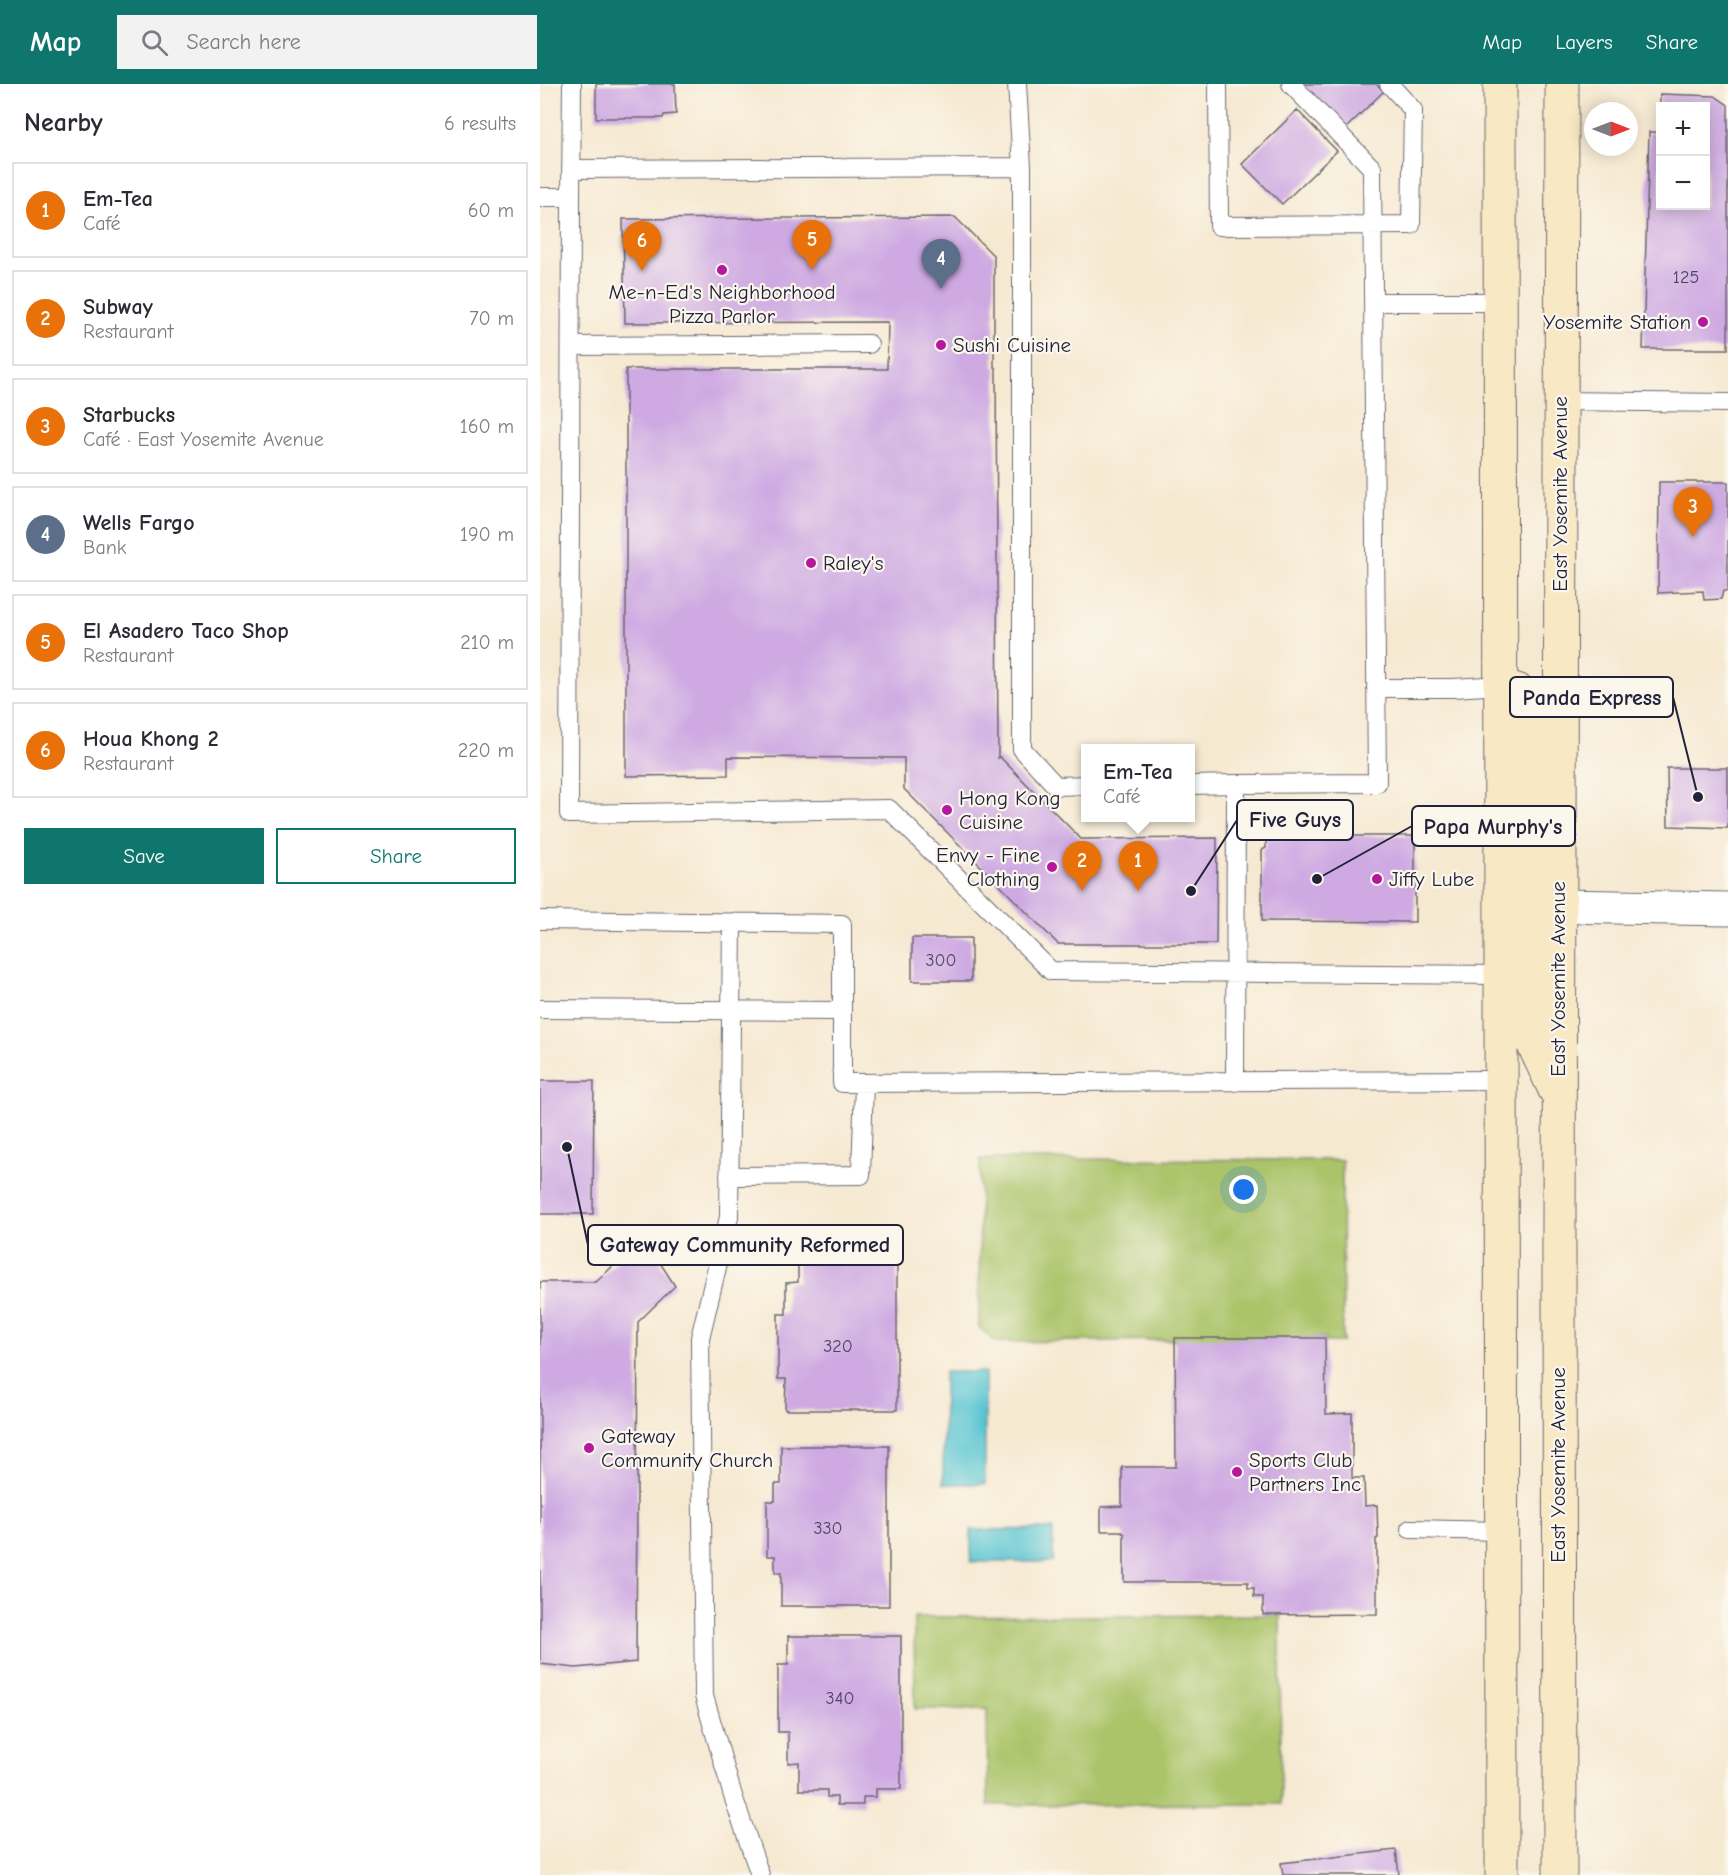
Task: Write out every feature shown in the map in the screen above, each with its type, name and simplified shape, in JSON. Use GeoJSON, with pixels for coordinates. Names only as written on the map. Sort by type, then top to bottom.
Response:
{"type":"FeatureCollection","features":[{"type":"Feature","properties":{"kind":"main road"},"geometry":{"type":"LineString","coordinates":[[1500,84],[1502,1875]]}},
{"type":"Feature","properties":{"kind":"main road","name":"East Yosemite Avenue"},"geometry":{"type":"LineString","coordinates":[[1560,1875],[1558,906],[1562,84]]}},
{"type":"Feature","properties":{"kind":"main road"},"geometry":{"type":"LineString","coordinates":[[1500,685],[1517,690],[1528,712],[1529,1035],[1558,1097]]}},
{"type":"Feature","properties":{"kind":"street"},"geometry":{"type":"LineString","coordinates":[[1558,906],[1728,909]]}},
{"type":"Feature","properties":{"kind":"lane"},"geometry":{"type":"LineString","coordinates":[[572,84],[569,814],[889,809],[1051,971],[1500,975]]}},
{"type":"Feature","properties":{"kind":"lane"},"geometry":{"type":"LineString","coordinates":[[1017,84],[1022,167],[1022,749],[1056,786],[1081,785]]}},
{"type":"Feature","properties":{"kind":"lane"},"geometry":{"type":"LineString","coordinates":[[1218,84],[1219,226],[1411,225],[1413,110],[1389,84]]}},
{"type":"Feature","properties":{"kind":"lane"},"geometry":{"type":"LineString","coordinates":[[1195,784],[1377,783],[1372,168],[1291,84]]}},
{"type":"Feature","properties":{"kind":"lane"},"geometry":{"type":"LineString","coordinates":[[571,169],[1022,167]]}},
{"type":"Feature","properties":{"kind":"lane"},"geometry":{"type":"LineString","coordinates":[[540,197],[571,197]]}},
{"type":"Feature","properties":{"kind":"lane"},"geometry":{"type":"LineString","coordinates":[[1373,302],[1499,302]]}},
{"type":"Feature","properties":{"kind":"lane"},"geometry":{"type":"LineString","coordinates":[[572,346],[869,344]]}},
{"type":"Feature","properties":{"kind":"lane"},"geometry":{"type":"LineString","coordinates":[[1560,401],[1728,403]]}},
{"type":"Feature","properties":{"kind":"lane"},"geometry":{"type":"LineString","coordinates":[[1376,688],[1454,688],[1500,685]]}},
{"type":"Feature","properties":{"kind":"lane"},"geometry":{"type":"LineString","coordinates":[[1235,1082],[1236,784]]}},
{"type":"Feature","properties":{"kind":"lane"},"geometry":{"type":"LineString","coordinates":[[540,920],[842,924],[842,1083],[1500,1080]]}},
{"type":"Feature","properties":{"kind":"lane"},"geometry":{"type":"LineString","coordinates":[[732,922],[729,1217],[700,1338],[704,1696],[733,1796],[760,1875]]}},
{"type":"Feature","properties":{"kind":"lane"},"geometry":{"type":"LineString","coordinates":[[540,1009],[842,1011]]}},
{"type":"Feature","properties":{"kind":"lane"},"geometry":{"type":"LineString","coordinates":[[729,1176],[861,1175],[864,1083]]}},
{"type":"Feature","properties":{"kind":"lane"},"geometry":{"type":"LineString","coordinates":[[1410,1529],[1502,1531]]}},
{"type":"Feature","properties":{"kind":"green space"},"geometry":{"type":"Polygon","coordinates":[[[980,1159],[1342,1160],[1343,1342],[1326,1342],[1325,1338],[995,1342],[979,1327],[980,1159]]]}},
{"type":"Feature","properties":{"kind":"green space"},"geometry":{"type":"Polygon","coordinates":[[[1280,1615],[1281,1804],[988,1805],[987,1709],[915,1709],[914,1617],[1280,1615]]]}},
{"type":"Feature","properties":{"kind":"water"},"geometry":{"type":"Polygon","coordinates":[[[944,1372],[985,1372],[985,1484],[943,1484],[944,1372]]]}},
{"type":"Feature","properties":{"kind":"water"},"geometry":{"type":"Polygon","coordinates":[[[1053,1529],[1053,1562],[971,1562],[971,1530],[1053,1529]]]}},
{"type":"Feature","properties":{"kind":"building"},"geometry":{"type":"Polygon","coordinates":[[[596,84],[675,84],[676,114],[664,115],[663,118],[596,118],[596,84]]]}},
{"type":"Feature","properties":{"kind":"building"},"geometry":{"type":"Polygon","coordinates":[[[1302,84],[1376,84],[1384,91],[1345,129],[1302,84]]]}},
{"type":"Feature","properties":{"kind":"building"},"geometry":{"type":"Polygon","coordinates":[[[1660,94],[1715,96],[1728,105],[1728,349],[1643,349],[1649,132],[1656,132],[1656,210],[1710,210],[1710,102],[1660,102],[1660,94]]]}},
{"type":"Feature","properties":{"kind":"building"},"geometry":{"type":"Polygon","coordinates":[[[1297,110],[1337,151],[1282,204],[1242,164],[1297,110]]]}},
{"type":"Feature","properties":{"kind":"building","name":"Raley's"},"geometry":{"type":"Polygon","coordinates":[[[955,217],[994,256],[998,758],[1000,757],[1081,839],[1217,838],[1216,944],[1058,944],[904,789],[904,758],[728,757],[728,775],[626,776],[626,369],[887,369],[888,322],[625,323],[623,219],[955,217]]]}},
{"type":"Feature","properties":{"kind":"building"},"geometry":{"type":"Polygon","coordinates":[[[1659,482],[1728,482],[1728,591],[1723,591],[1721,599],[1704,600],[1703,591],[1658,593],[1659,482]]]}},
{"type":"Feature","properties":{"kind":"building"},"geometry":{"type":"Polygon","coordinates":[[[1667,768],[1728,768],[1728,828],[1668,826],[1667,768]]]}},
{"type":"Feature","properties":{"kind":"building"},"geometry":{"type":"Polygon","coordinates":[[[1266,836],[1415,836],[1415,922],[1262,921],[1262,850],[1266,848],[1266,836]]]}},
{"type":"Feature","properties":{"kind":"building"},"geometry":{"type":"Polygon","coordinates":[[[912,938],[971,938],[971,981],[912,981],[912,938]]]}},
{"type":"Feature","properties":{"kind":"building"},"geometry":{"type":"Polygon","coordinates":[[[540,1081],[594,1081],[593,1214],[540,1214],[540,1081]]]}},
{"type":"Feature","properties":{"kind":"building","name":"Gateway Community Church"},"geometry":{"type":"Polygon","coordinates":[[[634,1246],[659,1261],[675,1286],[638,1322],[636,1662],[576,1668],[540,1664],[540,1282],[596,1282],[634,1246]]]}},
{"type":"Feature","properties":{"kind":"building"},"geometry":{"type":"Polygon","coordinates":[[[798,1251],[897,1251],[897,1410],[785,1410],[786,1379],[778,1379],[778,1314],[786,1314],[786,1283],[798,1282],[798,1251]]]}},
{"type":"Feature","properties":{"kind":"building","name":"Sports Club Partners Inc"},"geometry":{"type":"Polygon","coordinates":[[[1175,1338],[1325,1338],[1326,1414],[1352,1413],[1352,1478],[1364,1478],[1365,1506],[1377,1505],[1377,1614],[1263,1615],[1263,1597],[1254,1597],[1254,1588],[1248,1588],[1248,1582],[1124,1582],[1124,1533],[1122,1531],[1101,1531],[1101,1507],[1122,1506],[1122,1467],[1176,1467],[1175,1338]]]}},
{"type":"Feature","properties":{"kind":"building"},"geometry":{"type":"Polygon","coordinates":[[[781,1446],[889,1446],[889,1606],[781,1606],[781,1573],[775,1573],[775,1556],[767,1556],[767,1501],[775,1501],[775,1484],[781,1484],[781,1446]]]}},
{"type":"Feature","properties":{"kind":"building"},"geometry":{"type":"Polygon","coordinates":[[[788,1636],[901,1636],[901,1789],[876,1789],[876,1797],[863,1797],[863,1805],[837,1805],[837,1797],[827,1797],[827,1790],[799,1790],[799,1762],[788,1763],[788,1732],[778,1732],[778,1665],[788,1665],[788,1636]]]}},
{"type":"Feature","properties":{"kind":"building"},"geometry":{"type":"Polygon","coordinates":[[[1396,1850],[1399,1875],[1283,1875],[1281,1863],[1396,1850]]]}},
{"type":"Feature","properties":{"kind":"place","name":"Me-n-Ed's Neighborhood Pizza Parlor"},"geometry":{"type":"Point","coordinates":[722,270]}},
{"type":"Feature","properties":{"kind":"place","name":"El Asadero Taco Shop"},"geometry":{"type":"Point","coordinates":[812,270]}},
{"type":"Feature","properties":{"kind":"place","name":"Houa Khong 2"},"geometry":{"type":"Point","coordinates":[642,271]}},
{"type":"Feature","properties":{"kind":"place","name":"Wells Fargo"},"geometry":{"type":"Point","coordinates":[941,289]}},
{"type":"Feature","properties":{"kind":"place","name":"Yosemite Station"},"geometry":{"type":"Point","coordinates":[1703,322]}},
{"type":"Feature","properties":{"kind":"place","name":"Sushi Cuisine"},"geometry":{"type":"Point","coordinates":[941,345]}},
{"type":"Feature","properties":{"kind":"place","name":"Starbucks"},"geometry":{"type":"Point","coordinates":[1693,537]}},
{"type":"Feature","properties":{"kind":"place","name":"Raley's"},"geometry":{"type":"Point","coordinates":[811,563]}},
{"type":"Feature","properties":{"kind":"place","name":"Panda Express"},"geometry":{"type":"Point","coordinates":[1698,797]}},
{"type":"Feature","properties":{"kind":"place","name":"Hong Kong Cuisine"},"geometry":{"type":"Point","coordinates":[947,810]}},
{"type":"Feature","properties":{"kind":"place","name":"Envy - Fine Clothing"},"geometry":{"type":"Point","coordinates":[1052,867]}},
{"type":"Feature","properties":{"kind":"place","name":"Papa Murphy's"},"geometry":{"type":"Point","coordinates":[1317,879]}},
{"type":"Feature","properties":{"kind":"place","name":"Jiffy Lube"},"geometry":{"type":"Point","coordinates":[1377,879]}},
{"type":"Feature","properties":{"kind":"place","name":"Subway"},"geometry":{"type":"Point","coordinates":[1082,891]}},
{"type":"Feature","properties":{"kind":"place","name":"Em-Tea"},"geometry":{"type":"Point","coordinates":[1138,891]}},
{"type":"Feature","properties":{"kind":"place","name":"Five Guys"},"geometry":{"type":"Point","coordinates":[1191,891]}},
{"type":"Feature","properties":{"kind":"place","name":"Gateway Community Reformed"},"geometry":{"type":"Point","coordinates":[567,1147]}},
{"type":"Feature","properties":{"kind":"place","name":"Gateway Community Church"},"geometry":{"type":"Point","coordinates":[589,1448]}},
{"type":"Feature","properties":{"kind":"place","name":"Sports Club Partners Inc"},"geometry":{"type":"Point","coordinates":[1237,1472]}}]}
